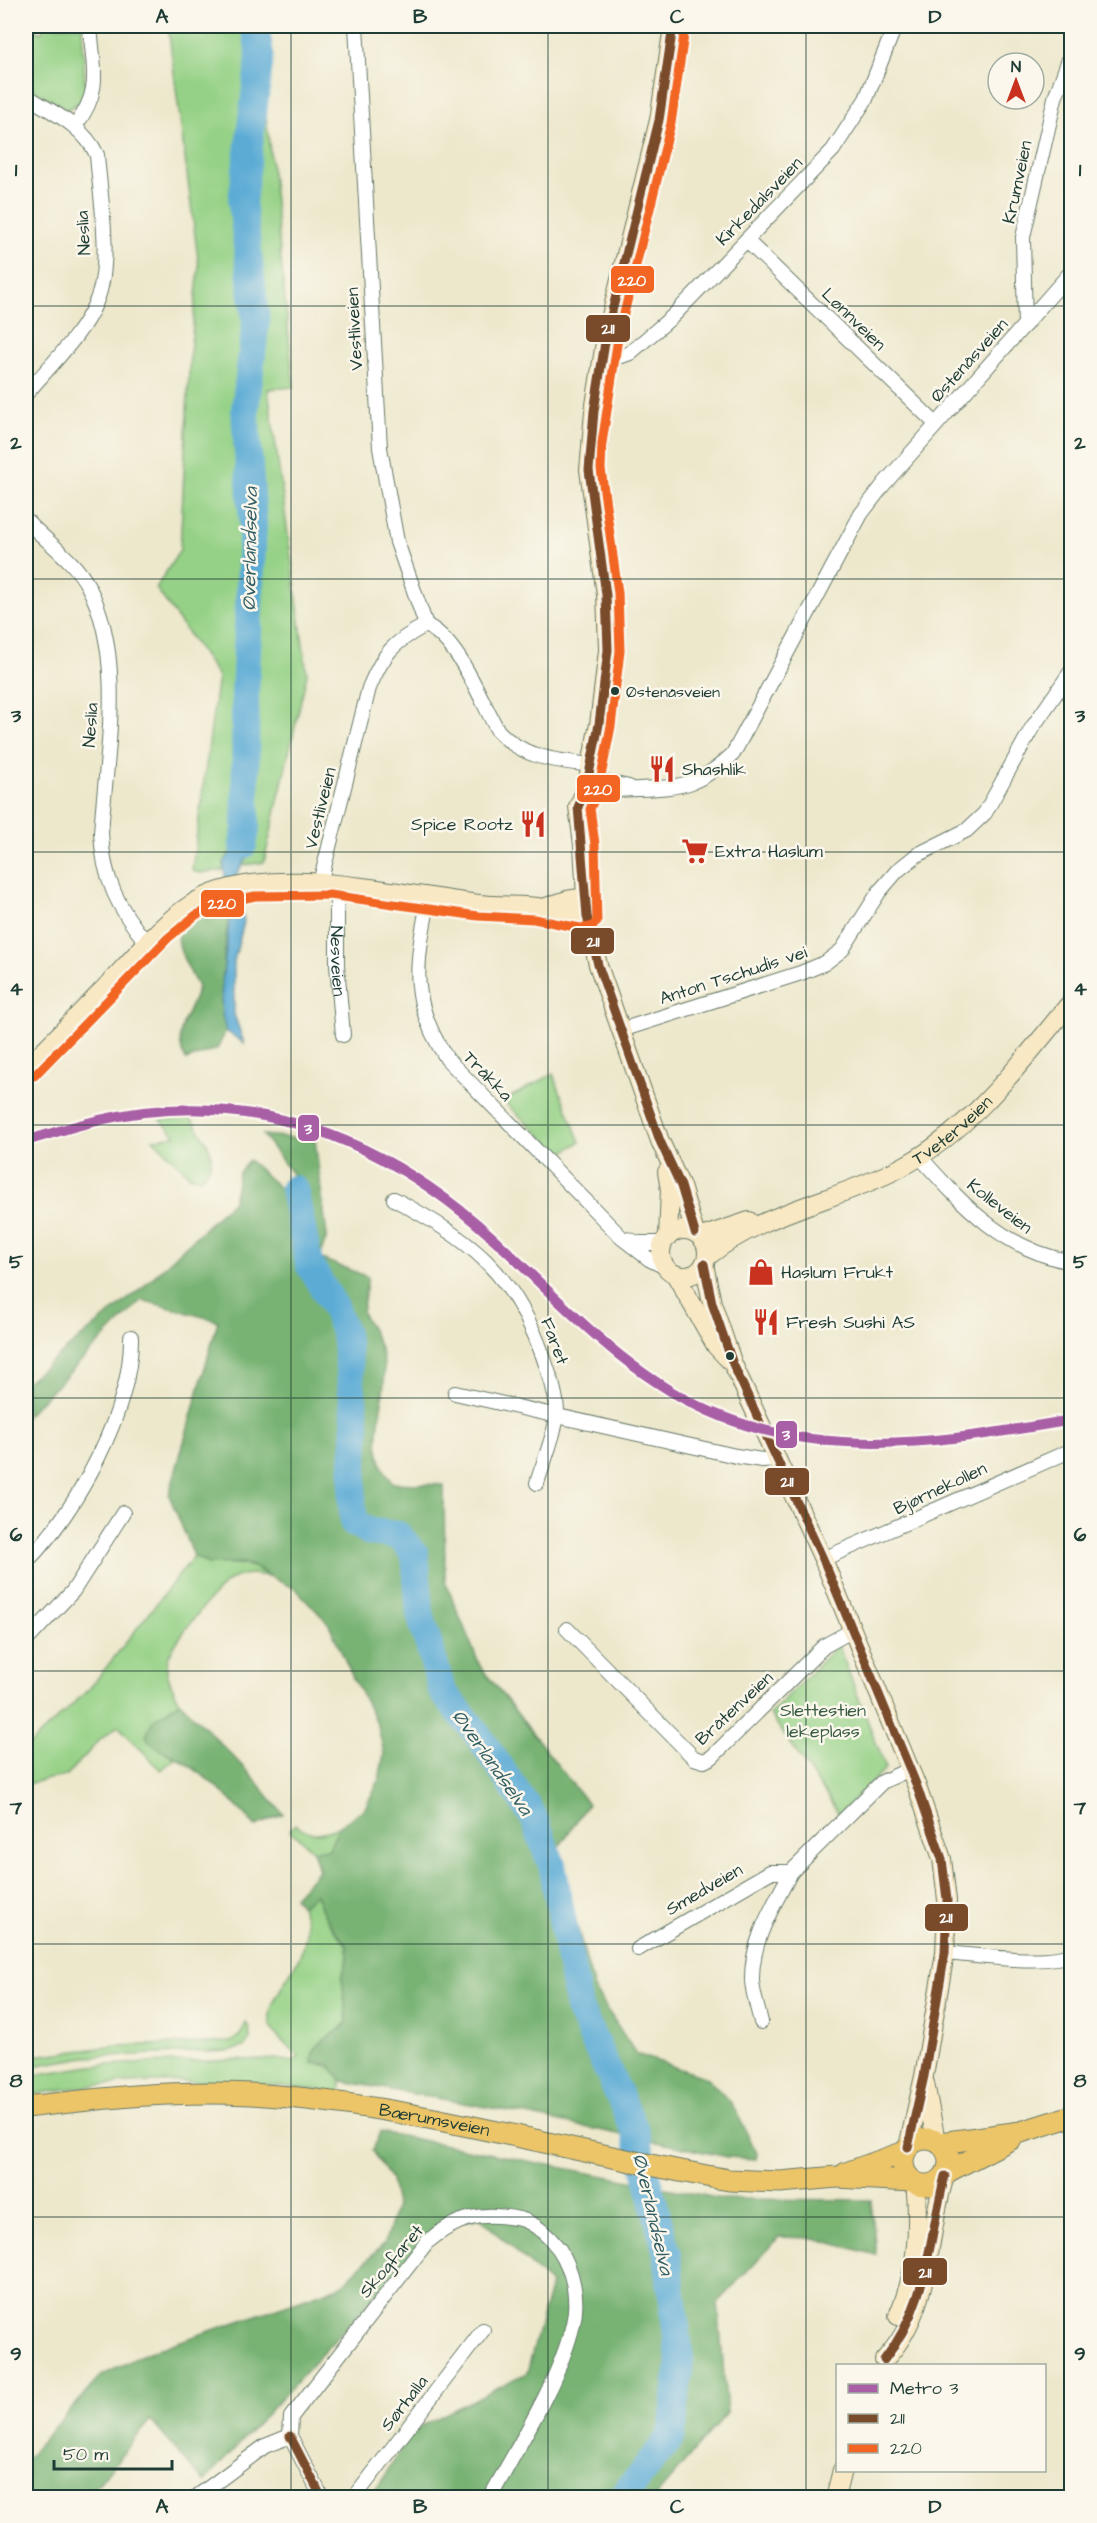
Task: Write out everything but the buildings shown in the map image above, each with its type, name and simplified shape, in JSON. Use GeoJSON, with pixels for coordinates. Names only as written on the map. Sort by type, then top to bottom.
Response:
{"type":"FeatureCollection","features":[{"type":"Feature","properties":{"kind":"main road"},"geometry":{"type":"LineString","coordinates":[[673,26],[659,120],[602,356],[590,442],[589,470],[606,595],[608,650],[603,703],[588,777],[589,808],[583,845],[587,916],[598,965],[660,1141],[681,1186],[698,1235],[707,1250],[706,1261],[712,1303],[733,1364],[823,1559],[853,1630],[910,1769],[942,1859],[947,1900],[945,1953],[924,2076],[903,2167],[913,2181],[918,2221],[913,2268],[905,2299],[886,2345],[882,2363]]}},
{"type":"Feature","properties":{"kind":"main road"},"geometry":{"type":"LineString","coordinates":[[26,1068],[147,943],[191,904],[222,890],[278,881],[328,885],[481,905],[543,908],[567,916],[587,916]]}},
{"type":"Feature","properties":{"kind":"main road"},"geometry":{"type":"LineString","coordinates":[[543,908],[567,900],[586,897]]}},
{"type":"Feature","properties":{"kind":"main road","name":"Tveterveien"},"geometry":{"type":"LineString","coordinates":[[706,1261],[726,1241],[795,1209],[874,1180],[920,1157],[946,1138],[984,1103],[1071,1001]]}},
{"type":"Feature","properties":{"kind":"main road"},"geometry":{"type":"LineString","coordinates":[[660,1141],[670,1190],[663,1261],[716,1346],[733,1364]]}},
{"type":"Feature","properties":{"kind":"main road","name":"Tveterveien"},"geometry":{"type":"LineString","coordinates":[[698,1235],[795,1209]]}},
{"type":"Feature","properties":{"kind":"main road"},"geometry":{"type":"LineString","coordinates":[[666,1240],[682,1230],[698,1235]]}},
{"type":"Feature","properties":{"kind":"main road"},"geometry":{"type":"LineString","coordinates":[[671,1271],[693,1275],[706,1261]]}},
{"type":"Feature","properties":{"kind":"main road"},"geometry":{"type":"LineString","coordinates":[[882,2363],[896,2348],[923,2285],[935,2209],[949,2156],[938,2142],[924,2076]]}},
{"type":"Feature","properties":{"kind":"main road","name":"Bærumsveien"},"geometry":{"type":"LineString","coordinates":[[26,2107],[135,2094],[252,2094],[357,2106],[729,2180],[780,2182],[837,2177],[913,2181]]}},
{"type":"Feature","properties":{"kind":"main road"},"geometry":{"type":"LineString","coordinates":[[906,2149],[921,2139],[938,2142],[1021,2132],[1071,2116]]}},
{"type":"Feature","properties":{"kind":"main road"},"geometry":{"type":"LineString","coordinates":[[913,2181],[931,2185],[946,2174],[1002,2145],[1021,2132]]}},
{"type":"Feature","properties":{"kind":"main road","name":"Bærumsveien"},"geometry":{"type":"LineString","coordinates":[[837,2177],[906,2149]]}},
{"type":"Feature","properties":{"kind":"main road"},"geometry":{"type":"LineString","coordinates":[[835,2498],[842,2472]]}},
{"type":"Feature","properties":{"kind":"street"},"geometry":{"type":"LineString","coordinates":[[75,126],[89,108],[94,91],[90,26]]}},
{"type":"Feature","properties":{"kind":"street","name":"Vestliveien"},"geometry":{"type":"LineString","coordinates":[[328,885],[369,688],[379,663],[403,637],[426,625],[397,542],[380,448],[356,26]]}},
{"type":"Feature","properties":{"kind":"street","name":"Kirkedalsveien"},"geometry":{"type":"LineString","coordinates":[[602,356],[622,356],[630,353],[673,316],[832,150],[866,99],[895,26]]}},
{"type":"Feature","properties":{"kind":"street","name":"Krumveien"},"geometry":{"type":"LineString","coordinates":[[1025,325],[1023,237],[1055,98],[1071,51]]}},
{"type":"Feature","properties":{"kind":"street","name":"Neslia"},"geometry":{"type":"LineString","coordinates":[[26,96],[75,126],[90,140],[96,154],[103,275],[96,301],[81,329],[26,394]]}},
{"type":"Feature","properties":{"kind":"street","name":"Lønnveien"},"geometry":{"type":"LineString","coordinates":[[746,240],[936,424]]}},
{"type":"Feature","properties":{"kind":"street","name":"Østenåsveien"},"geometry":{"type":"LineString","coordinates":[[588,777],[606,793],[683,787],[718,768],[733,754],[861,514],[936,424],[1071,272]]}},
{"type":"Feature","properties":{"kind":"street","name":"Neslia"},"geometry":{"type":"LineString","coordinates":[[27,523],[72,564],[88,585],[101,616],[111,675],[101,833],[102,857],[109,885],[134,927],[147,943]]}},
{"type":"Feature","properties":{"kind":"street"},"geometry":{"type":"LineString","coordinates":[[426,625],[436,630],[454,650],[498,731],[508,741],[532,755],[588,777]]}},
{"type":"Feature","properties":{"kind":"street","name":"Anton Tschudis vei"},"geometry":{"type":"LineString","coordinates":[[621,1030],[801,973],[825,963],[842,950],[879,892],[897,872],[917,855],[968,830],[985,813],[1032,728],[1071,670]]}},
{"type":"Feature","properties":{"kind":"street","name":"Nesveien"},"geometry":{"type":"LineString","coordinates":[[328,885],[338,965],[343,1035]]}},
{"type":"Feature","properties":{"kind":"street","name":"Tråkka"},"geometry":{"type":"LineString","coordinates":[[429,897],[418,953],[418,986],[431,1035],[459,1075],[622,1238],[649,1259],[671,1271]]}},
{"type":"Feature","properties":{"kind":"street","name":"Kolleveien"},"geometry":{"type":"LineString","coordinates":[[920,1157],[947,1188],[1016,1245],[1042,1256],[1071,1262]]}},
{"type":"Feature","properties":{"kind":"street","name":"Faret"},"geometry":{"type":"LineString","coordinates":[[394,1199],[446,1227],[474,1248],[522,1305],[536,1336],[553,1388],[557,1415],[537,1483]]}},
{"type":"Feature","properties":{"kind":"street"},"geometry":{"type":"LineString","coordinates":[[622,1238],[639,1244],[666,1240]]}},
{"type":"Feature","properties":{"kind":"street"},"geometry":{"type":"LineString","coordinates":[[26,1562],[40,1548],[78,1498],[111,1429],[131,1358],[131,1336]]}},
{"type":"Feature","properties":{"kind":"street"},"geometry":{"type":"LineString","coordinates":[[455,1393],[736,1456],[762,1460],[777,1459]]}},
{"type":"Feature","properties":{"kind":"street","name":"Bjørnekollen"},"geometry":{"type":"LineString","coordinates":[[823,1559],[1071,1450]]}},
{"type":"Feature","properties":{"kind":"street"},"geometry":{"type":"LineString","coordinates":[[26,1641],[73,1591],[123,1513]]}},
{"type":"Feature","properties":{"kind":"street","name":"Bråtenveien"},"geometry":{"type":"LineString","coordinates":[[567,1629],[694,1758],[704,1761],[712,1757],[825,1646],[853,1630]]}},
{"type":"Feature","properties":{"kind":"street"},"geometry":{"type":"LineString","coordinates":[[761,2022],[752,1983],[754,1960],[764,1924],[790,1872],[882,1782],[910,1769]]}},
{"type":"Feature","properties":{"kind":"street","name":"Smedveien"},"geometry":{"type":"LineString","coordinates":[[638,1949],[770,1872],[790,1872]]}},
{"type":"Feature","properties":{"kind":"street"},"geometry":{"type":"LineString","coordinates":[[945,1953],[1034,1959],[1053,1959],[1071,1954]]}},
{"type":"Feature","properties":{"kind":"street","name":"Skogfaret"},"geometry":{"type":"LineString","coordinates":[[290,2436],[291,2417],[427,2242],[447,2225],[474,2216],[499,2214],[525,2220],[554,2243],[566,2259],[572,2272],[575,2295],[574,2322],[551,2381],[490,2498]]}},
{"type":"Feature","properties":{"kind":"street","name":"Sørhalla"},"geometry":{"type":"LineString","coordinates":[[354,2498],[483,2331]]}},
{"type":"Feature","properties":{"kind":"street"},"geometry":{"type":"LineString","coordinates":[[195,2498],[265,2446],[290,2436],[322,2498]]}},
{"type":"Feature","properties":{"kind":"green space"},"geometry":{"type":"Polygon","coordinates":[[[26,26],[41,33],[45,26],[82,26],[86,98],[67,110],[26,85],[26,26]]]}},
{"type":"Feature","properties":{"kind":"green space"},"geometry":{"type":"Polygon","coordinates":[[[168,26],[257,26],[294,387],[268,389],[307,674],[264,862],[240,866],[255,839],[256,807],[237,832],[235,845],[224,863],[224,870],[199,873],[192,870],[218,676],[156,588],[180,550],[190,354],[199,267],[168,26]]]}},
{"type":"Feature","properties":{"kind":"green space"},"geometry":{"type":"Polygon","coordinates":[[[228,904],[222,1006],[226,1031],[217,1049],[186,1060],[180,1040],[181,1031],[198,987],[178,942],[179,933],[194,919],[228,904]]]}},
{"type":"Feature","properties":{"kind":"green space"},"geometry":{"type":"Polygon","coordinates":[[[553,1074],[580,1142],[561,1154],[503,1101],[553,1074]]]}},
{"type":"Feature","properties":{"kind":"green space"},"geometry":{"type":"Polygon","coordinates":[[[191,1118],[206,1140],[211,1156],[211,1163],[201,1178],[191,1177],[153,1139],[176,1136],[160,1119],[191,1118]]]}},
{"type":"Feature","properties":{"kind":"green space"},"geometry":{"type":"Polygon","coordinates":[[[263,1135],[315,1140],[327,1236],[319,1258],[368,1277],[362,1313],[376,1338],[384,1365],[378,1441],[379,1456],[384,1470],[393,1483],[444,1485],[445,1581],[480,1666],[588,1804],[557,1850],[594,1989],[636,2054],[707,2078],[732,2104],[757,2153],[756,2159],[728,2157],[503,2110],[342,2081],[329,2064],[312,2063],[313,2055],[320,2044],[347,2022],[342,1977],[348,1958],[347,1945],[329,1921],[316,1894],[301,1906],[294,1897],[319,1870],[313,1851],[329,1849],[339,1827],[365,1808],[379,1780],[384,1754],[378,1726],[329,1624],[296,1589],[268,1576],[259,1569],[244,1563],[208,1564],[194,1556],[169,1495],[218,1321],[142,1300],[26,1416],[26,1382],[143,1287],[233,1201],[239,1172],[249,1160],[283,1191],[301,1186],[263,1135]]]}},
{"type":"Feature","properties":{"kind":"green space"},"geometry":{"type":"Polygon","coordinates":[[[194,1556],[213,1562],[249,1566],[268,1576],[245,1574],[225,1584],[194,1618],[170,1655],[167,1673],[180,1702],[170,1708],[170,1755],[176,1758],[161,1770],[118,1726],[100,1740],[67,1775],[30,1783],[26,1787],[26,1748],[90,1688],[194,1556]]]}},
{"type":"Feature","properties":{"kind":"green space","name":"Slettestien lekeplass"},"geometry":{"type":"Polygon","coordinates":[[[838,1645],[886,1768],[839,1814],[770,1714],[838,1645]]]}},
{"type":"Feature","properties":{"kind":"green space"},"geometry":{"type":"Polygon","coordinates":[[[180,1702],[250,1774],[283,1814],[256,1826],[218,1788],[197,1771],[151,1744],[146,1736],[153,1720],[180,1702]]]}},
{"type":"Feature","properties":{"kind":"green space"},"geometry":{"type":"Polygon","coordinates":[[[295,1824],[306,1831],[316,1833],[339,1827],[329,1849],[313,1851],[290,1830],[295,1824]]]}},
{"type":"Feature","properties":{"kind":"green space"},"geometry":{"type":"Polygon","coordinates":[[[316,1893],[328,1921],[347,1945],[348,1958],[342,1977],[347,2022],[334,2034],[312,2063],[326,2065],[335,2070],[340,2079],[341,2093],[223,2082],[183,2081],[104,2085],[26,2096],[26,2076],[92,2066],[277,2059],[293,2062],[299,2057],[273,2030],[270,2017],[273,2003],[298,1960],[304,1943],[306,1925],[301,1906],[316,1893]]]}},
{"type":"Feature","properties":{"kind":"green space"},"geometry":{"type":"Polygon","coordinates":[[[246,2023],[250,2039],[244,2047],[228,2051],[85,2057],[26,2067],[26,2057],[118,2046],[231,2042],[240,2035],[246,2023]]]}},
{"type":"Feature","properties":{"kind":"green space"},"geometry":{"type":"Polygon","coordinates":[[[380,2132],[722,2199],[871,2200],[876,2255],[814,2238],[779,2237],[718,2302],[727,2413],[655,2497],[371,2497],[413,2430],[527,2373],[551,2284],[480,2218],[442,2223],[204,2482],[150,2420],[95,2488],[103,2497],[26,2497],[26,2459],[101,2376],[146,2353],[341,2286],[385,2242],[396,2206],[391,2179],[372,2151],[380,2132]]]}},
{"type":"Feature","properties":{"kind":"water"},"geometry":{"type":"Polygon","coordinates":[[[236,807],[256,807],[256,839],[252,850],[236,875],[244,922],[234,961],[234,1014],[244,1043],[226,1031],[221,1003],[229,910],[224,863],[235,845],[236,807]]]}},
{"type":"Feature","properties":{"kind":"waterway","name":"Øverlandselva"},"geometry":{"type":"LineString","coordinates":[[243,845],[246,829],[245,694],[253,523],[245,410],[256,321],[242,202],[260,55],[255,26]]}},
{"type":"Feature","properties":{"kind":"waterway","name":"Øverlandselva"},"geometry":{"type":"LineString","coordinates":[[294,1189],[309,1264],[334,1306],[345,1334],[356,1424],[352,1502],[354,1523],[370,1532],[398,1535],[415,1554],[420,1614],[442,1691],[475,1731],[533,1816],[552,1865],[579,2008],[635,2130],[667,2254],[680,2360],[672,2435],[622,2498]]}},
{"type":"Feature","properties":{"kind":"metro line","name":"3"},"geometry":{"type":"LineString","coordinates":[[26,1141],[114,1117],[144,1112],[197,1109],[247,1113],[296,1124],[342,1140],[387,1161],[470,1218],[582,1323],[635,1367],[692,1403],[723,1417],[766,1431],[809,1439],[852,1443],[896,1442],[984,1434],[1072,1420]]}},
{"type":"Feature","properties":{"kind":"transit line","name":"211"},"geometry":{"type":"LineString","coordinates":[[673,26],[659,120],[606,336],[594,411],[589,470],[606,595],[608,650],[599,724],[586,789],[578,807],[587,916],[598,965],[660,1141],[681,1186],[695,1233]]}},
{"type":"Feature","properties":{"kind":"transit line","name":"220"},"geometry":{"type":"LineString","coordinates":[[34,1076],[168,938],[196,915],[223,903],[255,896],[330,895],[478,916],[534,919],[580,928],[591,927],[597,922],[595,844],[590,809],[598,791],[611,726],[620,651],[618,593],[601,469],[602,443],[618,338],[671,123],[685,28]]}},
{"type":"Feature","properties":{"kind":"transit line","name":"211"},"geometry":{"type":"LineString","coordinates":[[704,1264],[712,1303],[733,1364],[823,1559],[916,1784],[942,1859],[947,1900],[945,1953],[924,2076],[908,2147]]}},
{"type":"Feature","properties":{"kind":"transit line","name":"211"},"geometry":{"type":"LineString","coordinates":[[884,2360],[899,2339],[918,2295],[945,2176]]}},
{"type":"Feature","properties":{"kind":"transit line","name":"211"},"geometry":{"type":"LineString","coordinates":[[290,2436],[322,2498]]}},
{"type":"Feature","properties":{"kind":"place","name":"Østenåsveien"},"geometry":{"type":"Point","coordinates":[615,691]}},
{"type":"Feature","properties":{"kind":"place","name":"Shashlik"},"geometry":{"type":"Point","coordinates":[662,769]}},
{"type":"Feature","properties":{"kind":"place","name":"Spice Rootz"},"geometry":{"type":"Point","coordinates":[533,824]}},
{"type":"Feature","properties":{"kind":"place","name":"Extra Haslum"},"geometry":{"type":"Point","coordinates":[695,851]}},
{"type":"Feature","properties":{"kind":"place","name":"Haslum Frukt"},"geometry":{"type":"Point","coordinates":[761,1272]}},
{"type":"Feature","properties":{"kind":"place","name":"Fresh Sushi AS"},"geometry":{"type":"Point","coordinates":[766,1322]}}]}
